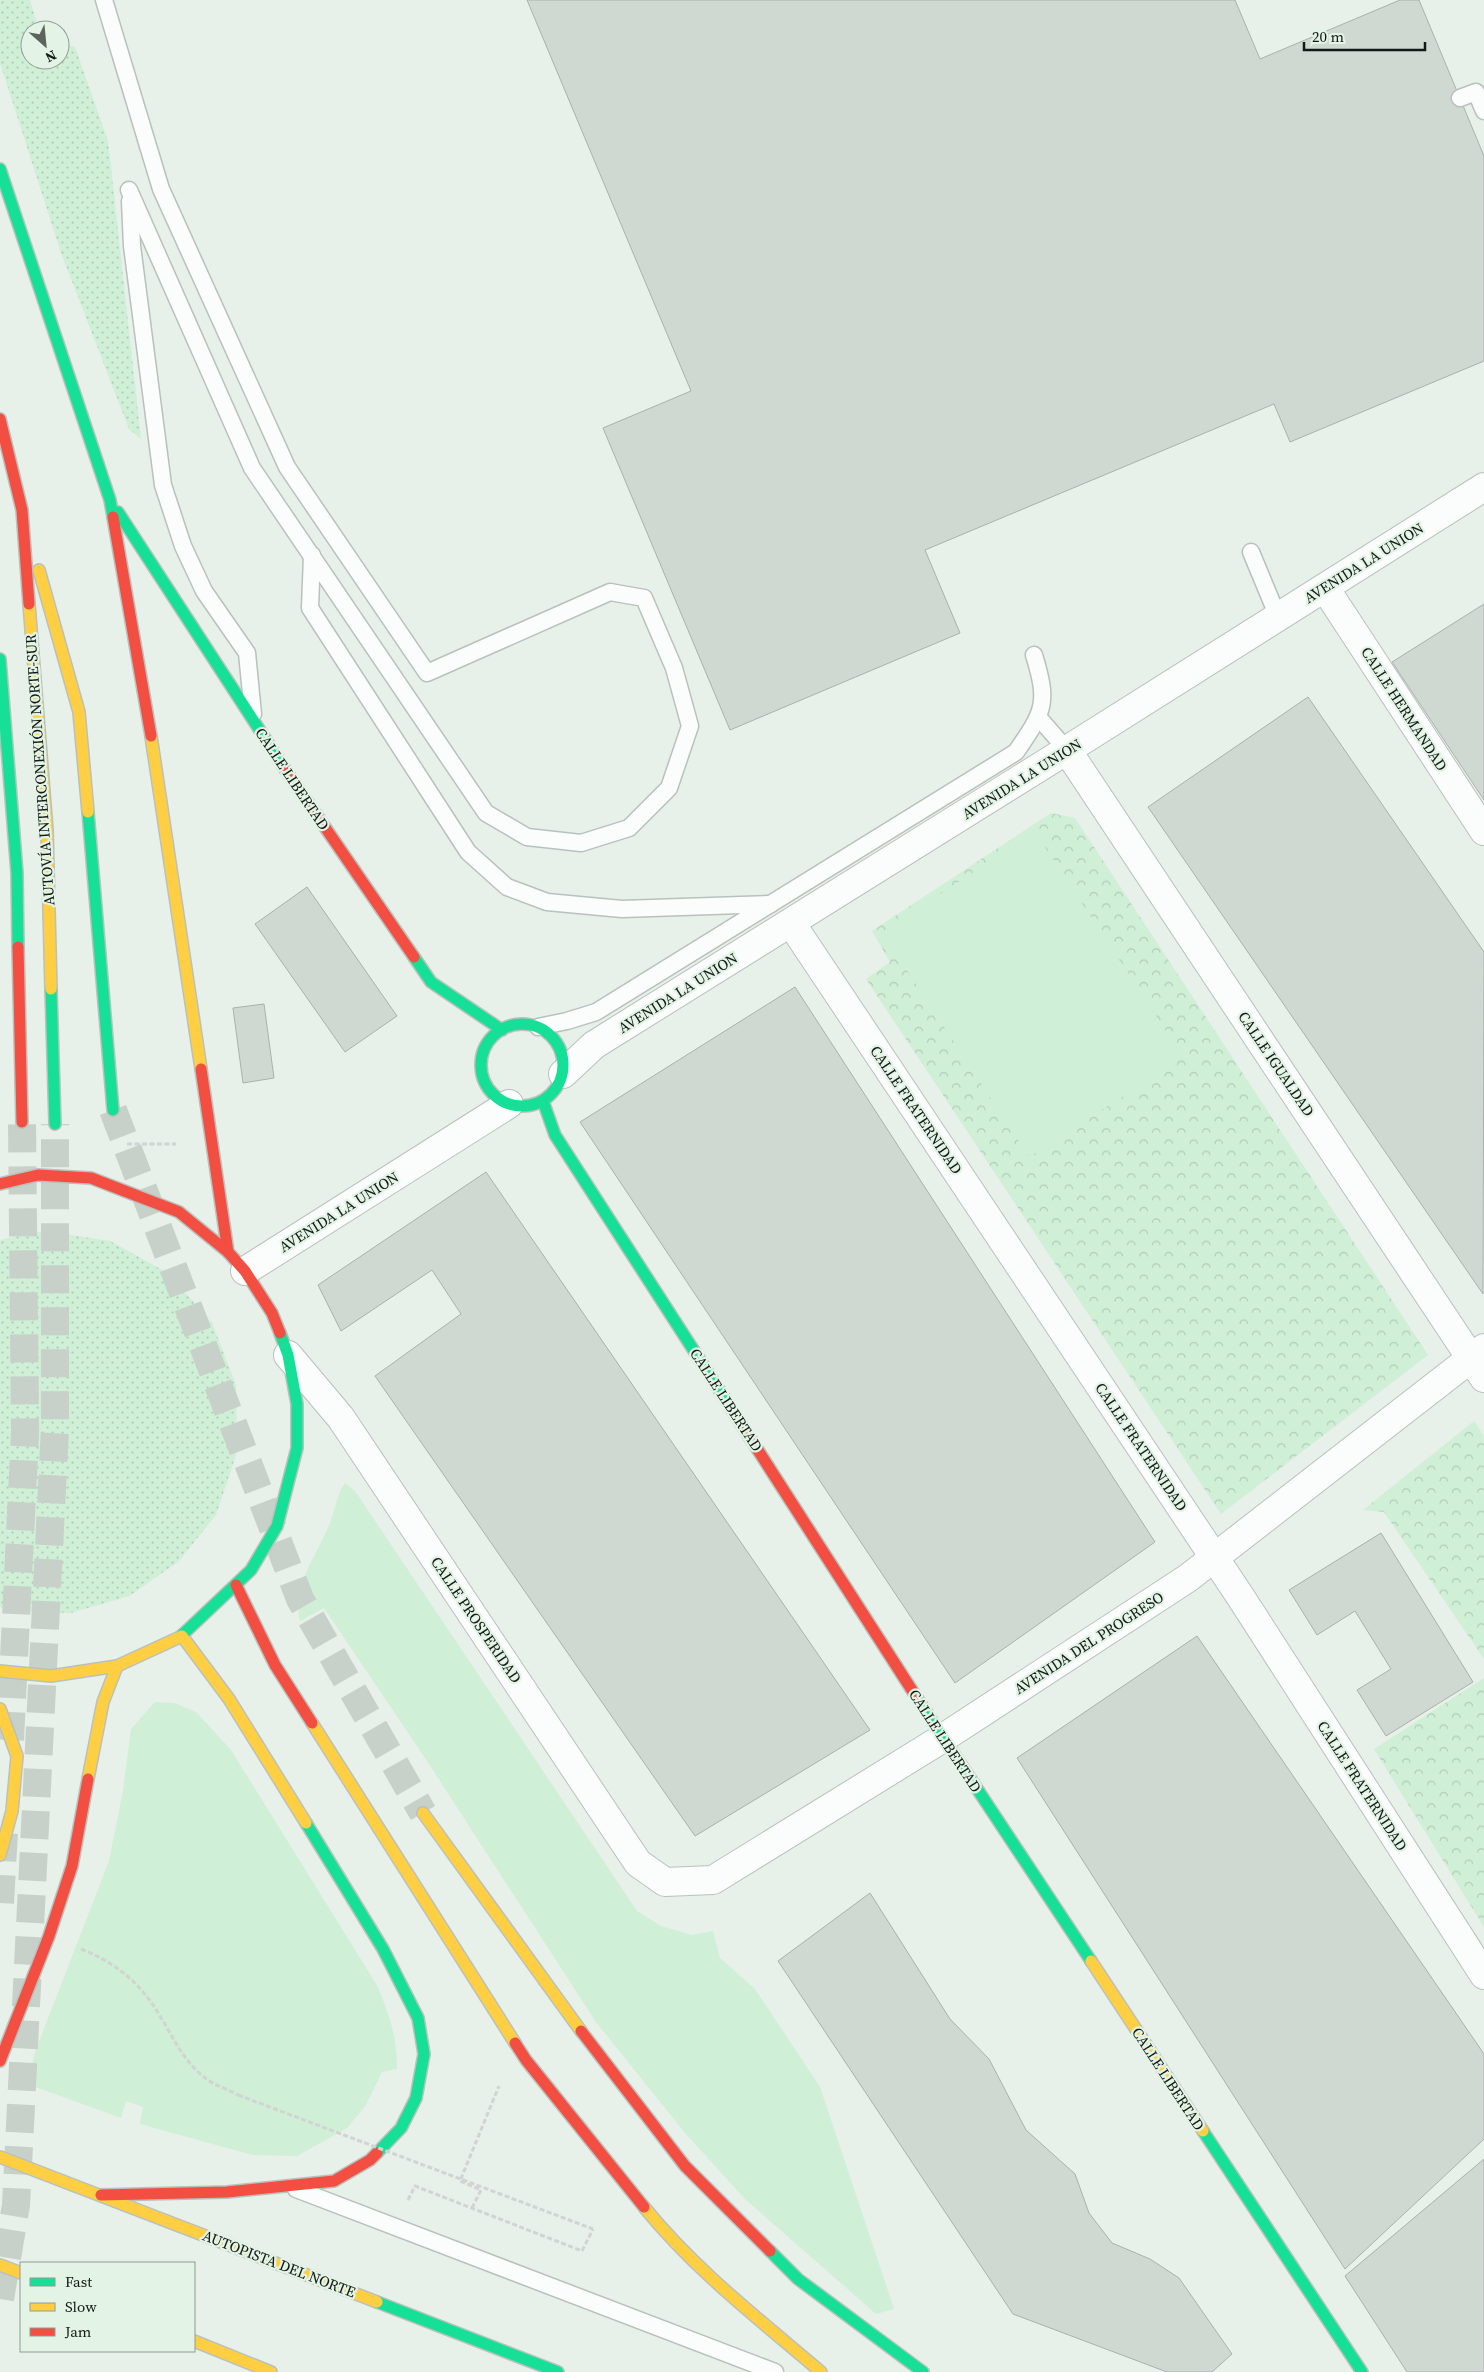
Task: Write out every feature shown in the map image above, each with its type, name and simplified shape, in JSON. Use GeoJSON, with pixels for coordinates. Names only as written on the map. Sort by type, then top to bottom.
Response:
{"type":"FeatureCollection","features":[{"type":"Feature","properties":{"kind":"main road"},"geometry":{"type":"LineString","coordinates":[[0,169],[110,500],[146,700],[237,1261]]}},
{"type":"Feature","properties":{"kind":"main road","name":"AUTOVÍA INTERCONEXIÓN NORTE-SUR"},"geometry":{"type":"LineString","coordinates":[[0,419],[22,510],[46,830],[55,1124]]}},
{"type":"Feature","properties":{"kind":"main road","name":"CALLE LIBERTAD"},"geometry":{"type":"LineString","coordinates":[[110,500],[254,723],[431,982],[502,1030]]}},
{"type":"Feature","properties":{"kind":"main road"},"geometry":{"type":"LineString","coordinates":[[22,510],[79,712],[113,1110]]}},
{"type":"Feature","properties":{"kind":"main road","name":"AUTOVÍA INTERCONEXIÓN NORTE-SUR"},"geometry":{"type":"LineString","coordinates":[[0,658],[17,873],[22,1122]]}},
{"type":"Feature","properties":{"kind":"main road"},"geometry":{"type":"LineString","coordinates":[[525,1024],[538,1027],[549,1034],[558,1044],[563,1056],[563,1074],[553,1093],[543,1101],[530,1106],[509,1104],[492,1094],[484,1081],[481,1068],[482,1054],[488,1042],[502,1030],[511,1026],[525,1024]]}},
{"type":"Feature","properties":{"kind":"main road","name":"CALLE LIBERTAD"},"geometry":{"type":"LineString","coordinates":[[543,1101],[554,1134],[943,1738],[1362,2372]]}},
{"type":"Feature","properties":{"kind":"main road"},"geometry":{"type":"LineString","coordinates":[[0,1184],[38,1175],[91,1178],[179,1212],[237,1261],[272,1313],[288,1355],[297,1404],[297,1448],[277,1526],[251,1570],[182,1636],[117,1666],[51,1676],[0,1671]]}},
{"type":"Feature","properties":{"kind":"main road"},"geometry":{"type":"LineString","coordinates":[[236,1585],[275,1665],[526,2060],[670,2239],[757,2318],[821,2372]]}},
{"type":"Feature","properties":{"kind":"main road"},"geometry":{"type":"LineString","coordinates":[[101,2195],[173,2195],[334,2181],[370,2160],[401,2128],[416,2098],[424,2054],[418,2018],[383,1949],[229,1699],[182,1636]]}},
{"type":"Feature","properties":{"kind":"main road"},"geometry":{"type":"LineString","coordinates":[[1,2058],[49,1936],[72,1866],[103,1702],[117,1666]]}},
{"type":"Feature","properties":{"kind":"main road"},"geometry":{"type":"LineString","coordinates":[[0,1708],[17,1756],[12,1811],[0,1855]]}},
{"type":"Feature","properties":{"kind":"main road"},"geometry":{"type":"LineString","coordinates":[[423,1812],[586,2038],[685,2166],[798,2279],[923,2372]]}},
{"type":"Feature","properties":{"kind":"main road","name":"AUTOPISTA DEL NORTE"},"geometry":{"type":"LineString","coordinates":[[0,2157],[558,2372]]}},
{"type":"Feature","properties":{"kind":"main road"},"geometry":{"type":"LineString","coordinates":[[0,2265],[20,2274]]}},
{"type":"Feature","properties":{"kind":"main road"},"geometry":{"type":"LineString","coordinates":[[0,2271],[20,2274]]}},
{"type":"Feature","properties":{"kind":"main road"},"geometry":{"type":"LineString","coordinates":[[195,2341],[271,2372]]}},
{"type":"Feature","properties":{"kind":"street","name":"AVENIDA LA UNION"},"geometry":{"type":"LineString","coordinates":[[563,1074],[594,1045],[1484,487]]}},
{"type":"Feature","properties":{"kind":"street","name":"CALLE HERMANDAD"},"geometry":{"type":"LineString","coordinates":[[1324,588],[1484,831]]}},
{"type":"Feature","properties":{"kind":"street","name":"CALLE IGUALDAD"},"geometry":{"type":"LineString","coordinates":[[1067,750],[1480,1362]]}},
{"type":"Feature","properties":{"kind":"street","name":"CALLE FRATERNIDAD"},"geometry":{"type":"LineString","coordinates":[[791,923],[1214,1558],[1484,1975]]}},
{"type":"Feature","properties":{"kind":"street","name":"AVENIDA LA UNION"},"geometry":{"type":"LineString","coordinates":[[237,1261],[509,1104]]}},
{"type":"Feature","properties":{"kind":"street","name":"CALLE PROSPERIDAD"},"geometry":{"type":"LineString","coordinates":[[288,1355],[341,1418],[638,1863],[665,1882]]}},
{"type":"Feature","properties":{"kind":"street","name":"AVENIDA DEL PROGRESO"},"geometry":{"type":"LineString","coordinates":[[665,1882],[713,1880],[943,1738],[1188,1578],[1480,1362]]}},
{"type":"Feature","properties":{"kind":"lane"},"geometry":{"type":"LineString","coordinates":[[104,0],[161,189],[287,467],[427,673],[610,592],[644,598],[674,668],[690,726],[669,788],[629,828],[581,844],[527,837],[486,813],[252,468],[129,190],[132,246],[163,485],[183,546],[204,591],[247,653],[254,723]]}},
{"type":"Feature","properties":{"kind":"lane"},"geometry":{"type":"LineString","coordinates":[[1460,98],[1476,92],[1484,111]]}},
{"type":"Feature","properties":{"kind":"lane"},"geometry":{"type":"LineString","coordinates":[[1251,552],[1278,617]]}},
{"type":"Feature","properties":{"kind":"lane"},"geometry":{"type":"LineString","coordinates":[[312,555],[310,608],[468,852],[507,886],[547,902],[622,908],[771,904]]}},
{"type":"Feature","properties":{"kind":"lane"},"geometry":{"type":"LineString","coordinates":[[538,1027],[596,1012],[1016,752],[1040,718],[1044,686],[1034,655]]}},
{"type":"Feature","properties":{"kind":"lane"},"geometry":{"type":"LineString","coordinates":[[1040,718],[1054,737],[1067,750]]}},
{"type":"Feature","properties":{"kind":"lane"},"geometry":{"type":"LineString","coordinates":[[289,2186],[775,2372]]}},
{"type":"Feature","properties":{"kind":"path"},"geometry":{"type":"LineString","coordinates":[[77,1947],[112,1964],[136,1982],[156,2008],[177,2048],[204,2077],[238,2095],[594,2229],[582,2250],[415,2186],[407,2202]]}},
{"type":"Feature","properties":{"kind":"path"},"geometry":{"type":"LineString","coordinates":[[468,2166],[460,2181],[481,2190],[472,2208]]}},
{"type":"Feature","properties":{"kind":"green space"},"geometry":{"type":"Polygon","coordinates":[[[0,0],[30,0],[36,20],[20,20],[20,70],[70,70],[70,46],[75,47],[108,141],[141,439],[129,429],[61,253],[0,63],[0,0]]]}},
{"type":"Feature","properties":{"kind":"green space"},"geometry":{"type":"Polygon","coordinates":[[[1051,813],[1075,818],[1428,1355],[1221,1514],[866,979],[890,962],[872,931],[1051,813]]]}},
{"type":"Feature","properties":{"kind":"green space"},"geometry":{"type":"Polygon","coordinates":[[[1035,832],[1183,1057],[1029,1157],[882,932],[1035,832]]]}},
{"type":"Feature","properties":{"kind":"green space"},"geometry":{"type":"Polygon","coordinates":[[[44,1231],[110,1241],[168,1273],[212,1323],[236,1385],[237,1452],[216,1515],[178,1562],[129,1596],[71,1613],[11,1611],[0,1607],[0,1240],[44,1231]]]}},
{"type":"Feature","properties":{"kind":"green space"},"geometry":{"type":"Polygon","coordinates":[[[1474,1421],[1484,1436],[1484,1659],[1384,1512],[1363,1510],[1474,1421]]]}},
{"type":"Feature","properties":{"kind":"green space"},"geometry":{"type":"Polygon","coordinates":[[[345,1483],[355,1491],[637,1911],[661,1926],[692,1935],[713,1931],[720,1958],[755,1989],[820,2087],[894,2309],[876,2314],[745,2199],[685,2133],[596,2022],[427,1761],[324,1608],[300,1621],[299,1595],[303,1582],[325,1535],[345,1483]]]}},
{"type":"Feature","properties":{"kind":"green space"},"geometry":{"type":"Polygon","coordinates":[[[1484,1678],[1484,1927],[1374,1749],[1484,1678]]]}},
{"type":"Feature","properties":{"kind":"green space"},"geometry":{"type":"Polygon","coordinates":[[[155,1702],[174,1703],[196,1712],[231,1750],[378,1987],[389,2018],[396,2047],[397,2069],[382,2072],[366,2105],[347,2128],[297,2156],[253,2155],[140,2124],[143,2107],[126,2101],[121,2118],[33,2086],[29,2078],[35,2052],[109,1861],[123,1791],[131,1729],[155,1702]]]}},
{"type":"Feature","properties":{"kind":"building"},"geometry":{"type":"Polygon","coordinates":[[[527,0],[1235,0],[1260,59],[1400,0],[1419,0],[1484,156],[1484,361],[1290,442],[1274,404],[925,550],[960,633],[730,730],[603,428],[691,391],[527,0]]]}},
{"type":"Feature","properties":{"kind":"building"},"geometry":{"type":"Polygon","coordinates":[[[1484,604],[1484,800],[1392,662],[1484,604]]]}},
{"type":"Feature","properties":{"kind":"building"},"geometry":{"type":"Polygon","coordinates":[[[1308,697],[1484,952],[1483,1294],[1148,807],[1308,697]]]}},
{"type":"Feature","properties":{"kind":"building"},"geometry":{"type":"Polygon","coordinates":[[[307,887],[397,1016],[345,1052],[255,924],[307,887]]]}},
{"type":"Feature","properties":{"kind":"building"},"geometry":{"type":"Polygon","coordinates":[[[795,987],[1155,1542],[955,1683],[580,1122],[795,987]]]}},
{"type":"Feature","properties":{"kind":"building"},"geometry":{"type":"Polygon","coordinates":[[[264,1004],[274,1078],[243,1083],[233,1008],[264,1004]]]}},
{"type":"Feature","properties":{"kind":"building"},"geometry":{"type":"Polygon","coordinates":[[[486,1172],[870,1730],[695,1836],[375,1376],[461,1314],[432,1270],[341,1331],[318,1285],[486,1172]]]}},
{"type":"Feature","properties":{"kind":"building"},"geometry":{"type":"Polygon","coordinates":[[[1381,1533],[1473,1682],[1386,1736],[1357,1690],[1391,1669],[1355,1611],[1317,1635],[1289,1590],[1381,1533]]]}},
{"type":"Feature","properties":{"kind":"building"},"geometry":{"type":"Polygon","coordinates":[[[1197,1636],[1484,2054],[1484,2139],[1345,2269],[1017,1758],[1197,1636]]]}},
{"type":"Feature","properties":{"kind":"building"},"geometry":{"type":"Polygon","coordinates":[[[870,1893],[950,2019],[989,2059],[1026,2130],[1075,2174],[1089,2213],[1112,2243],[1150,2259],[1179,2278],[1232,2354],[1212,2372],[1167,2372],[1013,2314],[778,1961],[870,1893]]]}},
{"type":"Feature","properties":{"kind":"building"},"geometry":{"type":"Polygon","coordinates":[[[1484,2159],[1484,2372],[1407,2372],[1345,2276],[1484,2159]]]}},
{"type":"Feature","properties":{"kind":"tunnel"},"geometry":{"type":"LineString","coordinates":[[113,1110],[300,1599],[423,1813]]}},
{"type":"Feature","properties":{"kind":"tunnel"},"geometry":{"type":"LineString","coordinates":[[10,1740],[25,1433],[22,1122]]}},
{"type":"Feature","properties":{"kind":"tunnel"},"geometry":{"type":"LineString","coordinates":[[0,2299],[16,2205],[55,1428],[55,1124]]}},
{"type":"Feature","properties":{"kind":"tunnel"},"geometry":{"type":"LineString","coordinates":[[0,1903],[4,1831]]}},
{"type":"Feature","properties":{"kind":"traffic: fast"},"geometry":{"type":"LineString","coordinates":[[0,169],[110,500],[113,517]]}},
{"type":"Feature","properties":{"kind":"traffic: fast"},"geometry":{"type":"LineString","coordinates":[[118,512],[283,766]]}},
{"type":"Feature","properties":{"kind":"traffic: fast"},"geometry":{"type":"LineString","coordinates":[[0,659],[17,873],[18,947]]}},
{"type":"Feature","properties":{"kind":"traffic: fast"},"geometry":{"type":"LineString","coordinates":[[88,812],[113,1110]]}},
{"type":"Feature","properties":{"kind":"traffic: fast"},"geometry":{"type":"LineString","coordinates":[[414,957],[431,982],[502,1030]]}},
{"type":"Feature","properties":{"kind":"traffic: fast"},"geometry":{"type":"LineString","coordinates":[[51,989],[55,1124]]}},
{"type":"Feature","properties":{"kind":"traffic: fast"},"geometry":{"type":"LineString","coordinates":[[522,1024],[538,1027],[551,1036],[560,1049],[563,1065],[560,1081],[551,1094],[538,1103],[522,1106],[506,1103],[493,1094],[484,1081],[481,1065],[484,1049],[493,1036],[506,1027],[522,1024]]}},
{"type":"Feature","properties":{"kind":"traffic: fast"},"geometry":{"type":"LineString","coordinates":[[543,1101],[555,1135],[736,1416]]}},
{"type":"Feature","properties":{"kind":"traffic: fast"},"geometry":{"type":"LineString","coordinates":[[180,1637],[251,1570],[277,1526],[297,1448],[297,1404],[288,1355],[280,1333]]}},
{"type":"Feature","properties":{"kind":"traffic: fast"},"geometry":{"type":"LineString","coordinates":[[917,1698],[1091,1961]]}},
{"type":"Feature","properties":{"kind":"traffic: fast"},"geometry":{"type":"LineString","coordinates":[[306,1823],[383,1949],[418,2018],[424,2054],[416,2098],[401,2128],[377,2153]]}},
{"type":"Feature","properties":{"kind":"traffic: fast"},"geometry":{"type":"LineString","coordinates":[[1203,2131],[1362,2372]]}},
{"type":"Feature","properties":{"kind":"traffic: fast"},"geometry":{"type":"LineString","coordinates":[[770,2251],[798,2279],[923,2372]]}},
{"type":"Feature","properties":{"kind":"traffic: fast"},"geometry":{"type":"LineString","coordinates":[[377,2302],[558,2372]]}},
{"type":"Feature","properties":{"kind":"traffic: slow"},"geometry":{"type":"LineString","coordinates":[[39,570],[79,712],[88,812]]}},
{"type":"Feature","properties":{"kind":"traffic: slow"},"geometry":{"type":"LineString","coordinates":[[29,604],[47,830],[51,989]]}},
{"type":"Feature","properties":{"kind":"traffic: slow"},"geometry":{"type":"LineString","coordinates":[[151,736],[201,1069]]}},
{"type":"Feature","properties":{"kind":"traffic: slow"},"geometry":{"type":"LineString","coordinates":[[182,1636],[229,1699],[306,1823]]}},
{"type":"Feature","properties":{"kind":"traffic: slow"},"geometry":{"type":"LineString","coordinates":[[0,1671],[51,1676],[117,1666],[180,1637]]}},
{"type":"Feature","properties":{"kind":"traffic: slow"},"geometry":{"type":"LineString","coordinates":[[88,1779],[103,1702],[117,1666]]}},
{"type":"Feature","properties":{"kind":"traffic: slow"},"geometry":{"type":"LineString","coordinates":[[0,1709],[17,1756],[12,1811],[0,1855]]}},
{"type":"Feature","properties":{"kind":"traffic: slow"},"geometry":{"type":"LineString","coordinates":[[312,1723],[515,2043]]}},
{"type":"Feature","properties":{"kind":"traffic: slow"},"geometry":{"type":"LineString","coordinates":[[423,1813],[581,2031]]}},
{"type":"Feature","properties":{"kind":"traffic: slow"},"geometry":{"type":"LineString","coordinates":[[1091,1961],[1203,2131]]}},
{"type":"Feature","properties":{"kind":"traffic: slow"},"geometry":{"type":"LineString","coordinates":[[0,2157],[377,2302]]}},
{"type":"Feature","properties":{"kind":"traffic: slow"},"geometry":{"type":"LineString","coordinates":[[644,2207],[706,2273],[821,2372]]}},
{"type":"Feature","properties":{"kind":"traffic: slow"},"geometry":{"type":"LineString","coordinates":[[0,2265],[20,2273]]}},
{"type":"Feature","properties":{"kind":"traffic: slow"},"geometry":{"type":"LineString","coordinates":[[195,2341],[271,2372]]}},
{"type":"Feature","properties":{"kind":"traffic: jam"},"geometry":{"type":"LineString","coordinates":[[0,419],[22,510],[29,604]]}},
{"type":"Feature","properties":{"kind":"traffic: jam"},"geometry":{"type":"LineString","coordinates":[[113,517],[151,736]]}},
{"type":"Feature","properties":{"kind":"traffic: jam"},"geometry":{"type":"LineString","coordinates":[[283,766],[414,957]]}},
{"type":"Feature","properties":{"kind":"traffic: jam"},"geometry":{"type":"LineString","coordinates":[[18,947],[22,1122]]}},
{"type":"Feature","properties":{"kind":"traffic: jam"},"geometry":{"type":"LineString","coordinates":[[201,1069],[228,1252]]}},
{"type":"Feature","properties":{"kind":"traffic: jam"},"geometry":{"type":"LineString","coordinates":[[0,1184],[38,1175],[91,1178],[179,1212],[228,1252],[245,1271],[272,1313],[280,1333]]}},
{"type":"Feature","properties":{"kind":"traffic: jam"},"geometry":{"type":"LineString","coordinates":[[736,1416],[917,1698]]}},
{"type":"Feature","properties":{"kind":"traffic: jam"},"geometry":{"type":"LineString","coordinates":[[236,1585],[275,1665],[312,1723]]}},
{"type":"Feature","properties":{"kind":"traffic: jam"},"geometry":{"type":"LineString","coordinates":[[0,2061],[49,1936],[72,1866],[88,1779]]}},
{"type":"Feature","properties":{"kind":"traffic: jam"},"geometry":{"type":"LineString","coordinates":[[581,2031],[685,2166],[770,2251]]}},
{"type":"Feature","properties":{"kind":"traffic: jam"},"geometry":{"type":"LineString","coordinates":[[515,2043],[526,2060],[644,2207]]}},
{"type":"Feature","properties":{"kind":"traffic: jam"},"geometry":{"type":"LineString","coordinates":[[101,2195],[227,2192],[334,2181],[370,2160],[377,2153]]}}]}
